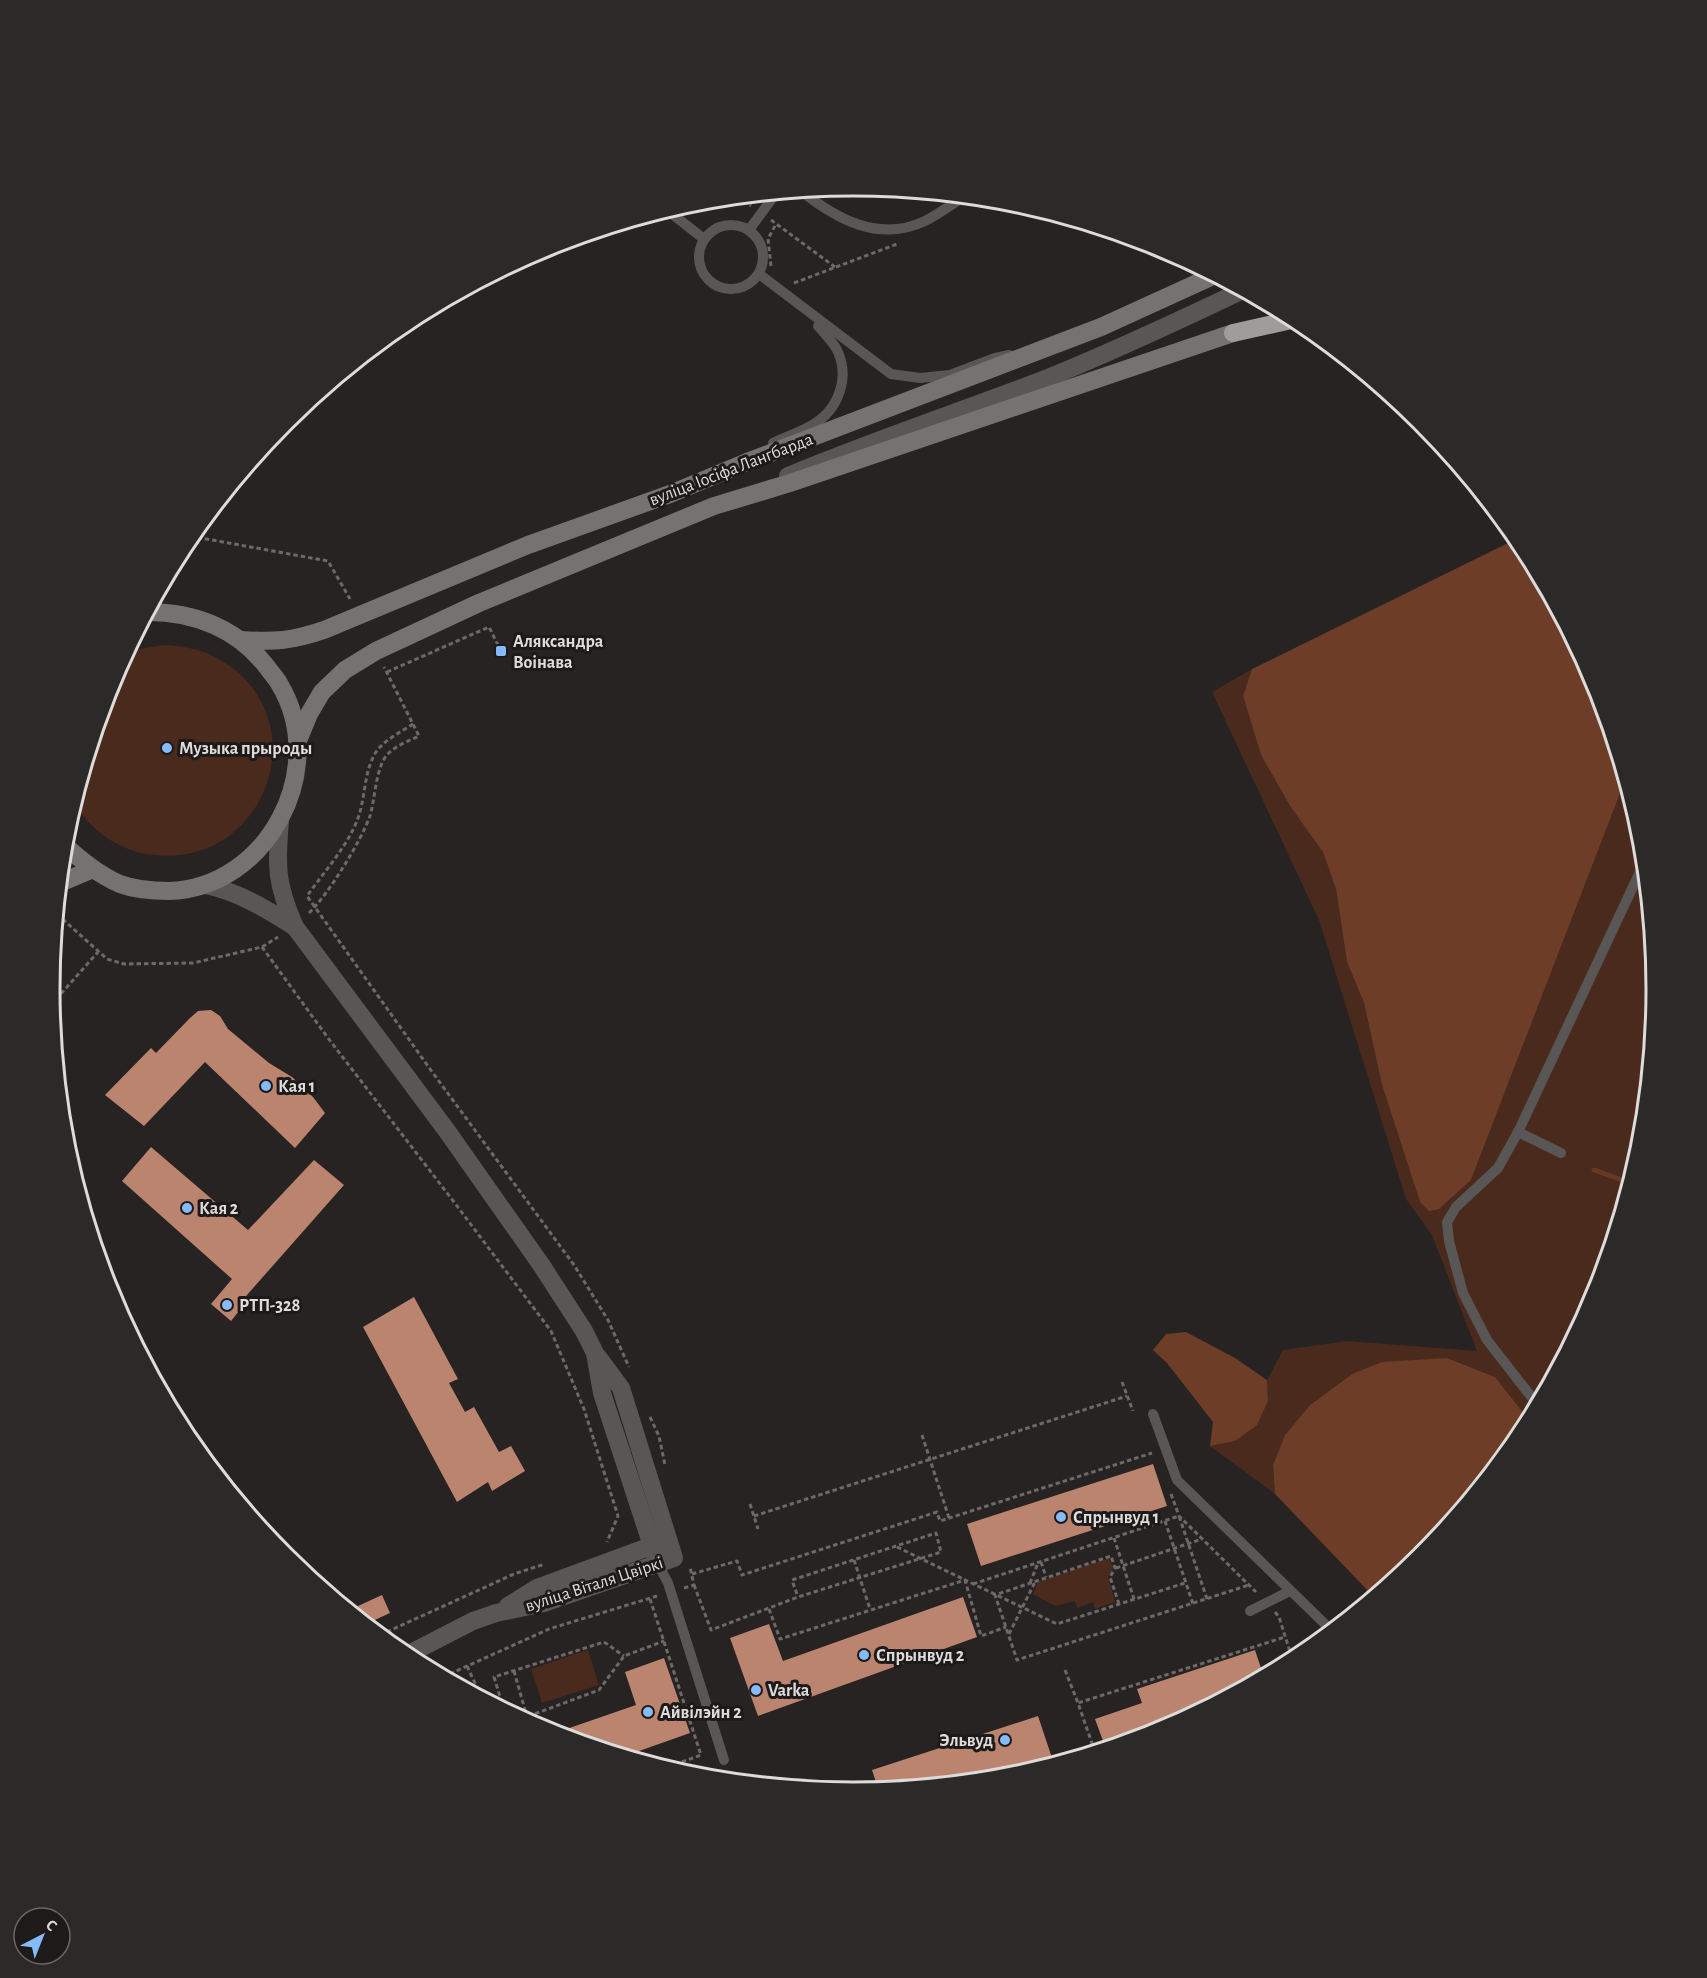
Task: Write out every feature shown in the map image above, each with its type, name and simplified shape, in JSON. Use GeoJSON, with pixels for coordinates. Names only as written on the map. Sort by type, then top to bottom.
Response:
{"type":"FeatureCollection","features":[{"type":"Feature","properties":{"kind":"highway"},"geometry":{"type":"LineString","coordinates":[[1233,333],[1283,322]]}},
{"type":"Feature","properties":{"kind":"main road","name":"вуліца Іосіфа Лангбарда"},"geometry":{"type":"LineString","coordinates":[[241,640],[269,642],[294,640],[324,630],[528,545],[670,494],[747,462],[1101,327],[1207,279]]}},
{"type":"Feature","properties":{"kind":"main road","name":"вуліца Іосіфа Лангбарда"},"geometry":{"type":"LineString","coordinates":[[297,743],[309,714],[322,692],[345,670],[376,651],[479,603],[714,506],[802,479],[1233,333]]}},
{"type":"Feature","properties":{"kind":"main road"},"geometry":{"type":"LineString","coordinates":[[72,852],[93,869],[120,884],[148,891],[185,890],[206,885],[224,877],[256,853],[270,838],[289,802],[294,783],[297,743],[289,704],[280,685],[256,653],[241,640],[206,620],[156,612]]}},
{"type":"Feature","properties":{"kind":"main road"},"geometry":{"type":"LineString","coordinates":[[68,880],[93,869]]}},
{"type":"Feature","properties":{"kind":"street"},"geometry":{"type":"LineString","coordinates":[[714,506],[847,452],[995,398],[1104,354],[1235,294]]}},
{"type":"Feature","properties":{"kind":"street"},"geometry":{"type":"LineString","coordinates":[[280,821],[278,876],[284,901],[295,927]]}},
{"type":"Feature","properties":{"kind":"street"},"geometry":{"type":"LineString","coordinates":[[206,885],[245,897],[295,927]]}},
{"type":"Feature","properties":{"kind":"street","name":"вуліца Віталя Цвіркі"},"geometry":{"type":"LineString","coordinates":[[295,927],[508,1217],[578,1322],[595,1353],[621,1388],[661,1543],[537,1588],[496,1613]]}},
{"type":"Feature","properties":{"kind":"street"},"geometry":{"type":"LineString","coordinates":[[661,1543],[674,1562]]}},
{"type":"Feature","properties":{"kind":"street","name":"вуліца Віталя Цвіркі"},"geometry":{"type":"LineString","coordinates":[[416,1651],[473,1621],[496,1613],[544,1603],[674,1562]]}},
{"type":"Feature","properties":{"kind":"lane"},"geometry":{"type":"LineString","coordinates":[[808,197],[820,207],[856,226],[891,230],[924,222],[956,202]]}},
{"type":"Feature","properties":{"kind":"lane"},"geometry":{"type":"LineString","coordinates":[[749,230],[771,200]]}},
{"type":"Feature","properties":{"kind":"lane"},"geometry":{"type":"LineString","coordinates":[[676,217],[704,238]]}},
{"type":"Feature","properties":{"kind":"lane"},"geometry":{"type":"LineString","coordinates":[[730,224],[740,225],[749,230],[757,238],[762,248],[763,258],[759,274],[747,285],[736,289],[715,286],[701,270],[698,259],[704,238],[711,231],[730,224]]}},
{"type":"Feature","properties":{"kind":"lane"},"geometry":{"type":"LineString","coordinates":[[759,274],[891,374],[920,378],[950,375],[995,358],[1033,352]]}},
{"type":"Feature","properties":{"kind":"lane"},"geometry":{"type":"LineString","coordinates":[[747,462],[768,446],[814,425],[835,405],[842,386],[841,361],[836,348],[804,310]]}},
{"type":"Feature","properties":{"kind":"lane"},"geometry":{"type":"LineString","coordinates":[[1534,1398],[1486,1340],[1472,1312],[1463,1293],[1449,1241],[1447,1222],[1456,1207],[1498,1168],[1518,1132],[1638,875]]}},
{"type":"Feature","properties":{"kind":"lane"},"geometry":{"type":"LineString","coordinates":[[1518,1132],[1562,1153]]}},
{"type":"Feature","properties":{"kind":"lane"},"geometry":{"type":"LineString","coordinates":[[1153,1414],[1177,1480],[1325,1627]]}},
{"type":"Feature","properties":{"kind":"lane"},"geometry":{"type":"LineString","coordinates":[[674,1562],[670,1587],[724,1760]]}},
{"type":"Feature","properties":{"kind":"lane"},"geometry":{"type":"LineString","coordinates":[[670,1587],[674,1562]]}},
{"type":"Feature","properties":{"kind":"lane"},"geometry":{"type":"LineString","coordinates":[[1250,1611],[1290,1591]]}},
{"type":"Feature","properties":{"kind":"path"},"geometry":{"type":"LineString","coordinates":[[746,203],[835,267]]}},
{"type":"Feature","properties":{"kind":"path"},"geometry":{"type":"LineString","coordinates":[[772,269],[768,239],[776,224]]}},
{"type":"Feature","properties":{"kind":"path"},"geometry":{"type":"LineString","coordinates":[[789,285],[798,291]]}},
{"type":"Feature","properties":{"kind":"path"},"geometry":{"type":"LineString","coordinates":[[387,672],[489,627],[501,651]]}},
{"type":"Feature","properties":{"kind":"path"},"geometry":{"type":"LineString","coordinates":[[413,724],[376,752],[356,823],[338,854],[308,896],[430,1069],[574,1265],[608,1320],[631,1373]]}},
{"type":"Feature","properties":{"kind":"path"},"geometry":{"type":"LineString","coordinates":[[64,920],[107,959],[124,964],[193,963],[262,947],[295,927],[316,907]]}},
{"type":"Feature","properties":{"kind":"path"},"geometry":{"type":"LineString","coordinates":[[262,947],[328,1038],[551,1331],[585,1409],[618,1516],[607,1545]]}},
{"type":"Feature","properties":{"kind":"path"},"geometry":{"type":"LineString","coordinates":[[60,995],[98,952]]}},
{"type":"Feature","properties":{"kind":"path"},"geometry":{"type":"LineString","coordinates":[[1122,1382],[1133,1411]]}},
{"type":"Feature","properties":{"kind":"path"},"geometry":{"type":"LineString","coordinates":[[754,1516],[1127,1396]]}},
{"type":"Feature","properties":{"kind":"path"},"geometry":{"type":"LineString","coordinates":[[650,1415],[666,1468]]}},
{"type":"Feature","properties":{"kind":"path"},"geometry":{"type":"LineString","coordinates":[[922,1435],[949,1518]]}},
{"type":"Feature","properties":{"kind":"path"},"geometry":{"type":"LineString","coordinates":[[692,1574],[736,1561],[742,1575],[938,1512],[940,1521],[1156,1452]]}},
{"type":"Feature","properties":{"kind":"path"},"geometry":{"type":"LineString","coordinates":[[1167,1484],[1207,1599]]}},
{"type":"Feature","properties":{"kind":"path"},"geometry":{"type":"LineString","coordinates":[[750,1504],[758,1529]]}},
{"type":"Feature","properties":{"kind":"path"},"geometry":{"type":"LineString","coordinates":[[974,1584],[1179,1516]]}},
{"type":"Feature","properties":{"kind":"path"},"geometry":{"type":"LineString","coordinates":[[1179,1516],[1250,1585],[1279,1617],[1290,1652]]}},
{"type":"Feature","properties":{"kind":"path"},"geometry":{"type":"LineString","coordinates":[[1166,1521],[1193,1604]]}},
{"type":"Feature","properties":{"kind":"path"},"geometry":{"type":"LineString","coordinates":[[674,1562],[692,1574],[711,1630],[798,1597],[941,1552],[936,1533],[792,1580],[798,1597]]}},
{"type":"Feature","properties":{"kind":"path"},"geometry":{"type":"LineString","coordinates":[[1114,1538],[1134,1599]]}},
{"type":"Feature","properties":{"kind":"path"},"geometry":{"type":"LineString","coordinates":[[1119,1604],[1110,1577],[1115,1568],[1202,1539]]}},
{"type":"Feature","properties":{"kind":"path"},"geometry":{"type":"LineString","coordinates":[[895,1546],[1057,1624],[1185,1583]]}},
{"type":"Feature","properties":{"kind":"path"},"geometry":{"type":"LineString","coordinates":[[995,1595],[1111,1556],[1115,1568]]}},
{"type":"Feature","properties":{"kind":"path"},"geometry":{"type":"LineString","coordinates":[[854,1560],[870,1610]]}},
{"type":"Feature","properties":{"kind":"path"},"geometry":{"type":"LineString","coordinates":[[1040,1562],[1047,1578]]}},
{"type":"Feature","properties":{"kind":"path"},"geometry":{"type":"LineString","coordinates":[[1030,1584],[1040,1562]]}},
{"type":"Feature","properties":{"kind":"path"},"geometry":{"type":"LineString","coordinates":[[388,1631],[514,1574],[545,1564]]}},
{"type":"Feature","properties":{"kind":"path"},"geometry":{"type":"LineString","coordinates":[[768,1608],[780,1639],[965,1580]]}},
{"type":"Feature","properties":{"kind":"path"},"geometry":{"type":"LineString","coordinates":[[965,1580],[981,1636],[1006,1627]]}},
{"type":"Feature","properties":{"kind":"path"},"geometry":{"type":"LineString","coordinates":[[1009,1634],[1036,1581]]}},
{"type":"Feature","properties":{"kind":"path"},"geometry":{"type":"LineString","coordinates":[[452,1673],[549,1629],[650,1598],[670,1587],[694,1585]]}},
{"type":"Feature","properties":{"kind":"path"},"geometry":{"type":"LineString","coordinates":[[995,1595],[1017,1660],[1250,1585]]}},
{"type":"Feature","properties":{"kind":"path"},"geometry":{"type":"LineString","coordinates":[[650,1598],[701,1755],[680,1763]]}},
{"type":"Feature","properties":{"kind":"path"},"geometry":{"type":"LineString","coordinates":[[1078,1703],[1285,1637]]}},
{"type":"Feature","properties":{"kind":"path"},"geometry":{"type":"LineString","coordinates":[[533,1715],[599,1690],[624,1656],[664,1641]]}},
{"type":"Feature","properties":{"kind":"path"},"geometry":{"type":"LineString","coordinates":[[501,1700],[494,1677],[604,1642],[624,1656]]}},
{"type":"Feature","properties":{"kind":"path"},"geometry":{"type":"LineString","coordinates":[[467,1666],[477,1687]]}},
{"type":"Feature","properties":{"kind":"path"},"geometry":{"type":"LineString","coordinates":[[1065,1670],[1093,1745]]}},
{"type":"Feature","properties":{"kind":"path"},"geometry":{"type":"LineString","coordinates":[[514,1671],[525,1711]]}},
{"type":"Feature","properties":{"kind":"shaded area"},"geometry":{"type":"Polygon","coordinates":[[[1509,542],[1543,596],[1565,638],[1587,685],[1605,734],[1621,790],[1471,1180],[1439,1209],[1429,1211],[1420,1202],[1382,1085],[1364,1003],[1347,962],[1336,889],[1323,852],[1290,806],[1261,755],[1243,696],[1252,669],[1509,542]]]}},
{"type":"Feature","properties":{"kind":"shaded area"},"geometry":{"type":"Polygon","coordinates":[[[164,645],[189,648],[213,656],[247,682],[267,714],[273,750],[266,785],[249,817],[221,841],[185,854],[141,853],[121,846],[93,827],[80,812],[102,734],[120,685],[136,650],[164,645]]]}},
{"type":"Feature","properties":{"kind":"shaded area"},"geometry":{"type":"Polygon","coordinates":[[[1252,669],[1243,696],[1261,755],[1290,806],[1323,851],[1336,889],[1347,962],[1364,1003],[1382,1085],[1420,1202],[1439,1209],[1471,1180],[1621,790],[1632,834],[1645,937],[1647,989],[1640,1093],[1632,1144],[1620,1194],[1587,1293],[1541,1386],[1524,1413],[1495,1377],[1447,1358],[1352,1374],[1310,1405],[1285,1435],[1273,1465],[1275,1494],[1210,1446],[1235,1441],[1268,1401],[1267,1380],[1283,1350],[1347,1341],[1477,1351],[1432,1235],[1406,1199],[1319,920],[1212,692],[1252,669]]]}},
{"type":"Feature","properties":{"kind":"shaded area"},"geometry":{"type":"Polygon","coordinates":[[[1186,1332],[1235,1358],[1267,1380],[1268,1401],[1257,1425],[1235,1441],[1210,1446],[1213,1422],[1167,1363],[1153,1350],[1166,1334],[1186,1332]]]}},
{"type":"Feature","properties":{"kind":"shaded area"},"geometry":{"type":"Polygon","coordinates":[[[1447,1358],[1495,1377],[1524,1413],[1483,1472],[1450,1512],[1415,1550],[1369,1592],[1275,1494],[1273,1465],[1285,1435],[1310,1405],[1352,1374],[1382,1362],[1447,1358]]]}},
{"type":"Feature","properties":{"kind":"shaded area"},"geometry":{"type":"Polygon","coordinates":[[[1109,1558],[1113,1568],[1108,1577],[1115,1602],[1095,1609],[1093,1602],[1077,1608],[1075,1601],[1055,1606],[1033,1594],[1038,1582],[1109,1558]]]}},
{"type":"Feature","properties":{"kind":"shaded area"},"geometry":{"type":"Polygon","coordinates":[[[588,1650],[599,1685],[542,1703],[531,1669],[588,1650]]]}},
{"type":"Feature","properties":{"kind":"building","name":"Кая 1"},"geometry":{"type":"Polygon","coordinates":[[[211,1010],[220,1016],[228,1029],[269,1063],[292,1077],[313,1097],[325,1113],[295,1148],[205,1062],[144,1126],[105,1095],[151,1048],[156,1053],[198,1011],[211,1010]]]}},
{"type":"Feature","properties":{"kind":"building","name":"Кая 2"},"geometry":{"type":"Polygon","coordinates":[[[151,1147],[248,1230],[314,1160],[344,1185],[240,1303],[243,1306],[231,1321],[211,1304],[232,1279],[122,1181],[151,1147]]]}},
{"type":"Feature","properties":{"kind":"building"},"geometry":{"type":"Polygon","coordinates":[[[414,1297],[458,1379],[449,1383],[465,1412],[474,1407],[499,1452],[511,1446],[525,1471],[492,1491],[488,1482],[457,1502],[363,1327],[414,1297]]]}},
{"type":"Feature","properties":{"kind":"building","name":"Спрынвуд 1"},"geometry":{"type":"Polygon","coordinates":[[[1153,1464],[1167,1506],[981,1566],[967,1524],[1153,1464]]]}},
{"type":"Feature","properties":{"kind":"building"},"geometry":{"type":"Polygon","coordinates":[[[382,1595],[390,1613],[373,1621],[360,1611],[358,1606],[382,1595]]]}},
{"type":"Feature","properties":{"kind":"building","name":"Спрынвуд 2"},"geometry":{"type":"Polygon","coordinates":[[[963,1597],[977,1637],[758,1716],[730,1638],[769,1624],[783,1661],[963,1597]]]}},
{"type":"Feature","properties":{"kind":"building"},"geometry":{"type":"Polygon","coordinates":[[[1255,1650],[1261,1669],[1204,1701],[1157,1722],[1103,1742],[1095,1719],[1142,1703],[1137,1689],[1255,1650]]]}},
{"type":"Feature","properties":{"kind":"building","name":"Айвілэйн 2"},"geometry":{"type":"Polygon","coordinates":[[[664,1658],[690,1733],[637,1752],[568,1729],[636,1705],[625,1672],[664,1658]]]}},
{"type":"Feature","properties":{"kind":"building","name":"Эльвуд"},"geometry":{"type":"Polygon","coordinates":[[[1038,1716],[1052,1757],[957,1776],[905,1781],[876,1782],[872,1770],[1038,1716]]]}},
{"type":"Feature","properties":{"kind":"waterway"},"geometry":{"type":"LineString","coordinates":[[1594,1170],[1623,1180]]}},
{"type":"Feature","properties":{"kind":"place","name":"Аляксандра Воінава"},"geometry":{"type":"Point","coordinates":[501,651]}},
{"type":"Feature","properties":{"kind":"place","name":"Музыка прыроды"},"geometry":{"type":"Point","coordinates":[167,748]}},
{"type":"Feature","properties":{"kind":"place","name":"Кая 1"},"geometry":{"type":"Point","coordinates":[266,1086]}},
{"type":"Feature","properties":{"kind":"place","name":"Кая 2"},"geometry":{"type":"Point","coordinates":[187,1208]}},
{"type":"Feature","properties":{"kind":"place","name":"РТП-328"},"geometry":{"type":"Point","coordinates":[227,1305]}},
{"type":"Feature","properties":{"kind":"place","name":"Спрынвуд 1"},"geometry":{"type":"Point","coordinates":[1061,1517]}},
{"type":"Feature","properties":{"kind":"place","name":"Спрынвуд 2"},"geometry":{"type":"Point","coordinates":[864,1655]}},
{"type":"Feature","properties":{"kind":"place","name":"Varka"},"geometry":{"type":"Point","coordinates":[756,1690]}},
{"type":"Feature","properties":{"kind":"place","name":"Айвілэйн 2"},"geometry":{"type":"Point","coordinates":[648,1712]}},
{"type":"Feature","properties":{"kind":"place","name":"Эльвуд"},"geometry":{"type":"Point","coordinates":[1005,1740]}}]}
